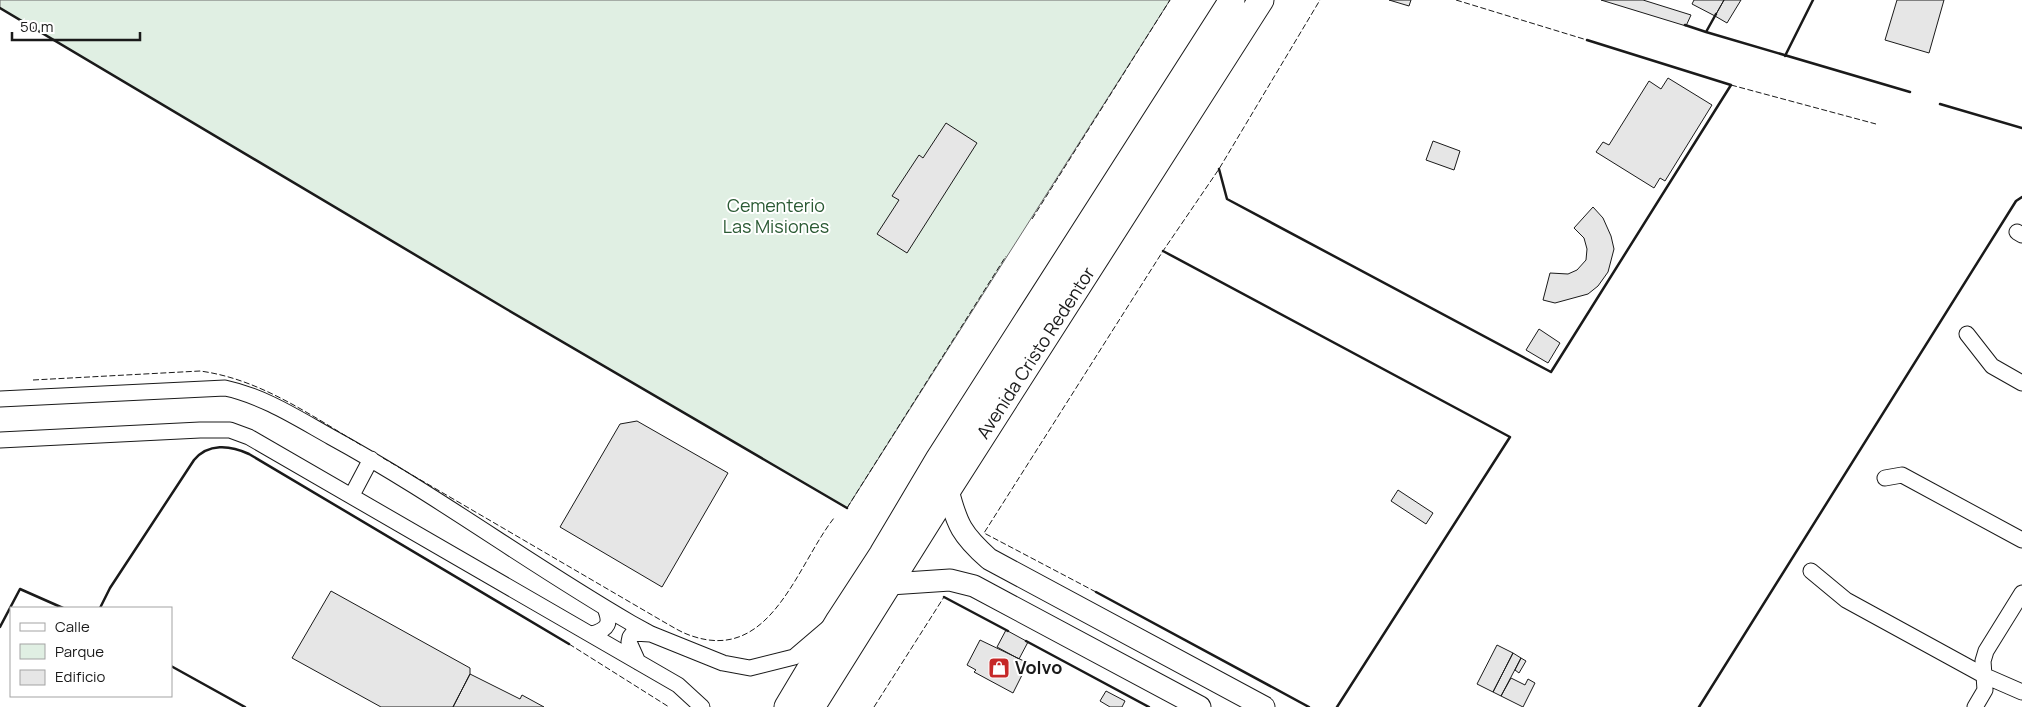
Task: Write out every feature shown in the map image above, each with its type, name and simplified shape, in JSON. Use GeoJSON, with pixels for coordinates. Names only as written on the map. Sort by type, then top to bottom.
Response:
{"type":"FeatureCollection","features":[{"type":"Feature","properties":{"kind":"highway","name":"Avenida Cristo Redentor"},"geometry":{"type":"LineString","coordinates":[[787,707],[939,458],[1232,0]]}},
{"type":"Feature","properties":{"kind":"highway","name":"Avenida Cristo Redentor"},"geometry":{"type":"LineString","coordinates":[[812,707],[948,490],[1261,0]]}},
{"type":"Feature","properties":{"kind":"main road"},"geometry":{"type":"LineString","coordinates":[[948,490],[954,516],[968,541],[989,559],[1264,707]]}},
{"type":"Feature","properties":{"kind":"main road"},"geometry":{"type":"LineString","coordinates":[[974,586],[989,559]]}},
{"type":"Feature","properties":{"kind":"main road"},"geometry":{"type":"LineString","coordinates":[[890,584],[950,580],[974,586],[1200,707]]}},
{"type":"Feature","properties":{"kind":"street"},"geometry":{"type":"LineString","coordinates":[[1967,334],[1992,366],[2022,383]]}},
{"type":"Feature","properties":{"kind":"street"},"geometry":{"type":"LineString","coordinates":[[0,399],[225,388],[260,399],[371,459],[605,608],[651,634],[723,663],[750,668],[794,657],[839,620]]}},
{"type":"Feature","properties":{"kind":"street"},"geometry":{"type":"LineString","coordinates":[[0,440],[200,430],[230,430],[249,436],[678,685],[702,707]]}},
{"type":"Feature","properties":{"kind":"street"},"geometry":{"type":"LineString","coordinates":[[352,495],[371,459]]}},
{"type":"Feature","properties":{"kind":"street"},"geometry":{"type":"LineString","coordinates":[[1886,478],[1902,476],[2022,540]]}},
{"type":"Feature","properties":{"kind":"street"},"geometry":{"type":"LineString","coordinates":[[1811,571],[1846,600],[1983,675],[2022,692]]}},
{"type":"Feature","properties":{"kind":"street"},"geometry":{"type":"LineString","coordinates":[[1975,707],[1985,690],[1983,675],[1986,650],[2022,593]]}},
{"type":"Feature","properties":{"kind":"street"},"geometry":{"type":"LineString","coordinates":[[592,634],[603,631],[608,626],[610,620],[605,608]]}},
{"type":"Feature","properties":{"kind":"street"},"geometry":{"type":"LineString","coordinates":[[638,662],[629,642],[630,637],[633,634],[651,634]]}},
{"type":"Feature","properties":{"kind":"green space","name":"Cementerio Las Misiones"},"geometry":{"type":"Polygon","coordinates":[[[0,0],[1170,0],[847,508],[508,310],[0,8],[0,0]]]}},
{"type":"Feature","properties":{"kind":"building"},"geometry":{"type":"Polygon","coordinates":[[[1389,0],[1411,0],[1409,6],[1389,0]]]}},
{"type":"Feature","properties":{"kind":"building"},"geometry":{"type":"Polygon","coordinates":[[[1601,0],[1643,0],[1691,15],[1686,26],[1601,0]]]}},
{"type":"Feature","properties":{"kind":"building"},"geometry":{"type":"Polygon","coordinates":[[[1694,0],[1724,0],[1715,16],[1692,4],[1694,0]]]}},
{"type":"Feature","properties":{"kind":"building"},"geometry":{"type":"Polygon","coordinates":[[[1724,0],[1741,0],[1727,23],[1715,16],[1724,0]]]}},
{"type":"Feature","properties":{"kind":"building"},"geometry":{"type":"Polygon","coordinates":[[[1897,0],[1944,0],[1929,53],[1885,40],[1897,0]]]}},
{"type":"Feature","properties":{"kind":"building"},"geometry":{"type":"Polygon","coordinates":[[[1668,78],[1712,105],[1665,181],[1660,178],[1654,188],[1596,152],[1603,142],[1609,145],[1649,81],[1661,89],[1668,78]]]}},
{"type":"Feature","properties":{"kind":"building"},"geometry":{"type":"Polygon","coordinates":[[[946,123],[977,143],[907,253],[877,234],[899,200],[892,196],[919,155],[923,158],[946,123]]]}},
{"type":"Feature","properties":{"kind":"building"},"geometry":{"type":"Polygon","coordinates":[[[1433,141],[1460,151],[1454,170],[1426,160],[1433,141]]]}},
{"type":"Feature","properties":{"kind":"building"},"geometry":{"type":"Polygon","coordinates":[[[1593,207],[1603,218],[1611,236],[1614,249],[1608,272],[1598,286],[1588,294],[1555,303],[1543,300],[1550,273],[1568,274],[1577,270],[1586,260],[1587,249],[1584,238],[1574,228],[1593,207]]]}},
{"type":"Feature","properties":{"kind":"building"},"geometry":{"type":"Polygon","coordinates":[[[1539,329],[1560,343],[1548,363],[1526,350],[1539,329]]]}},
{"type":"Feature","properties":{"kind":"building"},"geometry":{"type":"Polygon","coordinates":[[[637,421],[728,473],[662,587],[560,527],[620,424],[637,421]]]}},
{"type":"Feature","properties":{"kind":"building"},"geometry":{"type":"Polygon","coordinates":[[[1398,490],[1433,513],[1426,524],[1391,501],[1398,490]]]}},
{"type":"Feature","properties":{"kind":"building"},"geometry":{"type":"Polygon","coordinates":[[[331,591],[470,668],[470,674],[453,707],[381,707],[292,658],[331,591]]]}},
{"type":"Feature","properties":{"kind":"building"},"geometry":{"type":"Polygon","coordinates":[[[1006,630],[1028,642],[1019,659],[997,647],[1006,630]]]}},
{"type":"Feature","properties":{"kind":"building","name":"Volvo"},"geometry":{"type":"Polygon","coordinates":[[[980,640],[1028,663],[1013,693],[974,672],[976,670],[967,665],[980,640]]]}},
{"type":"Feature","properties":{"kind":"building"},"geometry":{"type":"Polygon","coordinates":[[[1497,645],[1513,653],[1493,692],[1477,684],[1497,645]]]}},
{"type":"Feature","properties":{"kind":"building"},"geometry":{"type":"Polygon","coordinates":[[[1513,653],[1521,658],[1501,696],[1493,692],[1513,653]]]}},
{"type":"Feature","properties":{"kind":"building"},"geometry":{"type":"Polygon","coordinates":[[[1521,658],[1526,661],[1519,673],[1515,670],[1521,658]]]}},
{"type":"Feature","properties":{"kind":"building"},"geometry":{"type":"Polygon","coordinates":[[[470,674],[520,699],[522,695],[544,707],[453,707],[470,674]]]}},
{"type":"Feature","properties":{"kind":"building"},"geometry":{"type":"Polygon","coordinates":[[[1511,678],[1525,685],[1528,679],[1535,683],[1523,707],[1501,696],[1511,678]]]}},
{"type":"Feature","properties":{"kind":"building"},"geometry":{"type":"Polygon","coordinates":[[[1106,691],[1125,701],[1122,707],[1110,707],[1100,701],[1106,691]]]}},
{"type":"Feature","properties":{"kind":"fence"},"geometry":{"type":"LineString","coordinates":[[1032,219],[1170,0]]}},
{"type":"Feature","properties":{"kind":"fence"},"geometry":{"type":"LineString","coordinates":[[1096,592],[984,533],[1163,251],[1219,169],[1320,0]]}},
{"type":"Feature","properties":{"kind":"fence"},"geometry":{"type":"LineString","coordinates":[[1456,0],[1587,40]]}},
{"type":"Feature","properties":{"kind":"fence"},"geometry":{"type":"LineString","coordinates":[[1731,85],[1876,124]]}},
{"type":"Feature","properties":{"kind":"fence"},"geometry":{"type":"LineString","coordinates":[[847,508],[1006,256]]}},
{"type":"Feature","properties":{"kind":"fence"},"geometry":{"type":"LineString","coordinates":[[33,380],[200,371],[222,375],[264,390],[284,400],[361,445]]}},
{"type":"Feature","properties":{"kind":"fence"},"geometry":{"type":"LineString","coordinates":[[383,458],[678,630],[692,636],[719,641],[742,636],[762,623],[779,605],[834,518]]}},
{"type":"Feature","properties":{"kind":"fence"},"geometry":{"type":"LineString","coordinates":[[874,707],[944,597]]}},
{"type":"Feature","properties":{"kind":"fence"},"geometry":{"type":"LineString","coordinates":[[569,644],[669,707]]}},
{"type":"Feature","properties":{"kind":"wall"},"geometry":{"type":"LineString","coordinates":[[1785,56],[1813,0]]}},
{"type":"Feature","properties":{"kind":"wall"},"geometry":{"type":"LineString","coordinates":[[0,8],[508,310],[847,508]]}},
{"type":"Feature","properties":{"kind":"wall"},"geometry":{"type":"LineString","coordinates":[[1685,25],[1706,32],[1716,14]]}},
{"type":"Feature","properties":{"kind":"wall"},"geometry":{"type":"LineString","coordinates":[[1706,32],[1910,92]]}},
{"type":"Feature","properties":{"kind":"wall"},"geometry":{"type":"LineString","coordinates":[[1219,169],[1227,199],[1551,372],[1731,85],[1587,40]]}},
{"type":"Feature","properties":{"kind":"wall"},"geometry":{"type":"LineString","coordinates":[[1940,104],[2022,128]]}},
{"type":"Feature","properties":{"kind":"wall"},"geometry":{"type":"LineString","coordinates":[[1699,707],[2016,201],[2022,197]]}},
{"type":"Feature","properties":{"kind":"wall"},"geometry":{"type":"LineString","coordinates":[[1163,251],[1510,437],[1337,707]]}},
{"type":"Feature","properties":{"kind":"wall"},"geometry":{"type":"LineString","coordinates":[[100,607],[110,588],[194,460],[200,454],[213,448],[227,447],[249,454],[569,644]]}},
{"type":"Feature","properties":{"kind":"wall"},"geometry":{"type":"LineString","coordinates":[[11,607],[20,589],[61,607]]}},
{"type":"Feature","properties":{"kind":"wall"},"geometry":{"type":"LineString","coordinates":[[1096,592],[1309,707]]}},
{"type":"Feature","properties":{"kind":"wall"},"geometry":{"type":"LineString","coordinates":[[944,597],[1008,631]]}},
{"type":"Feature","properties":{"kind":"wall"},"geometry":{"type":"LineString","coordinates":[[0,627],[10,608]]}},
{"type":"Feature","properties":{"kind":"wall"},"geometry":{"type":"LineString","coordinates":[[1026,641],[1149,707]]}},
{"type":"Feature","properties":{"kind":"wall"},"geometry":{"type":"LineString","coordinates":[[172,667],[245,707]]}},
{"type":"Feature","properties":{"kind":"place","name":"Volvo"},"geometry":{"type":"Point","coordinates":[999,668]}}]}
